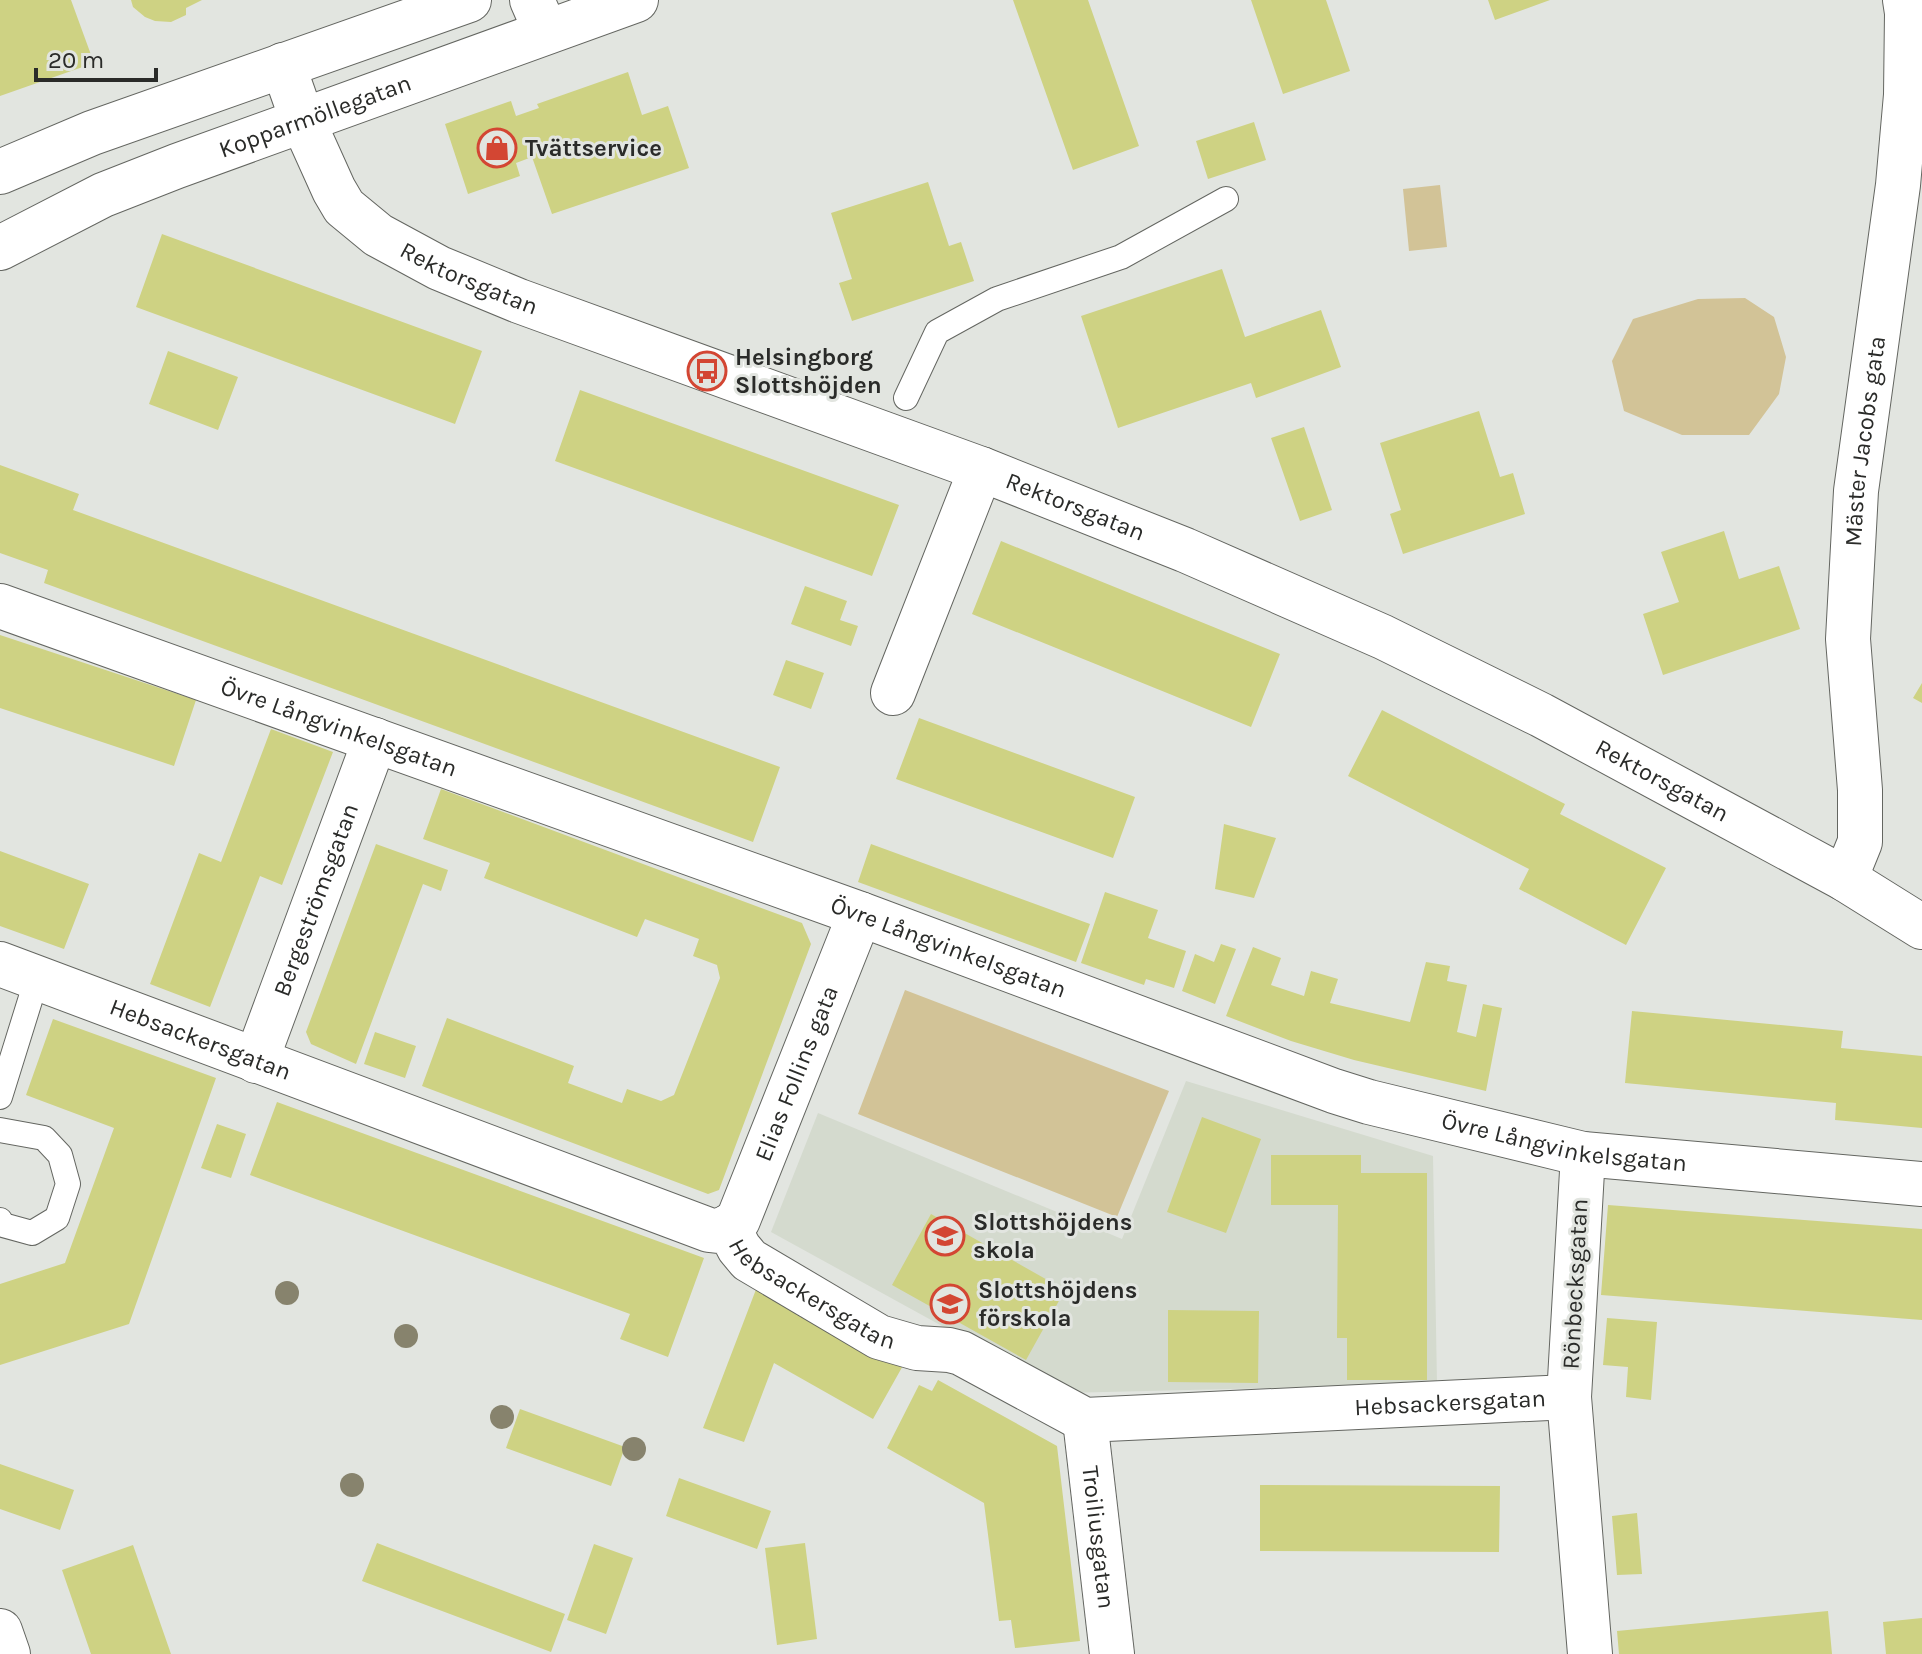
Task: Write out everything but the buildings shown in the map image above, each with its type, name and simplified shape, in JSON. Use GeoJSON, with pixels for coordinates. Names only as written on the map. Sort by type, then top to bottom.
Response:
{"type":"FeatureCollection","features":[{"type":"Feature","properties":{"kind":"street"},"geometry":{"type":"LineString","coordinates":[[0,172],[92,133],[469,0]]}},
{"type":"Feature","properties":{"kind":"street","name":"Kopparmöllegatan"},"geometry":{"type":"LineString","coordinates":[[0,248],[103,195],[302,119],[539,16],[636,0]]}},
{"type":"Feature","properties":{"kind":"street","name":"Mäster Jacobs gata"},"geometry":{"type":"LineString","coordinates":[[1845,879],[1860,842],[1860,790],[1848,639],[1856,491],[1898,185],[1906,95],[1905,0]]}},
{"type":"Feature","properties":{"kind":"street","name":"Rektorsgatan"},"geometry":{"type":"LineString","coordinates":[[283,65],[302,119],[344,207],[378,235],[439,268],[533,306],[981,469],[1185,550],[1383,637],[1541,715],[1845,879],[1922,927]]}},
{"type":"Feature","properties":{"kind":"street"},"geometry":{"type":"LineString","coordinates":[[893,693],[981,469]]}},
{"type":"Feature","properties":{"kind":"street","name":"Övre Långvinkelsgatan"},"geometry":{"type":"LineString","coordinates":[[0,606],[860,914],[1369,1102],[1583,1154],[1922,1184]]}},
{"type":"Feature","properties":{"kind":"street","name":"Bergeströmsgatan"},"geometry":{"type":"LineString","coordinates":[[256,1061],[375,740]]}},
{"type":"Feature","properties":{"kind":"street","name":"Elias Follins gata"},"geometry":{"type":"LineString","coordinates":[[728,1227],[738,1220],[860,914]]}},
{"type":"Feature","properties":{"kind":"street","name":"Hebsackersgatan"},"geometry":{"type":"LineString","coordinates":[[18,971],[709,1230],[728,1227],[749,1260],[879,1337],[917,1348],[961,1353],[1085,1420],[1569,1397]]}},
{"type":"Feature","properties":{"kind":"street","name":"Rönbecksgatan"},"geometry":{"type":"LineString","coordinates":[[1583,1154],[1569,1397],[1590,1654]]}},
{"type":"Feature","properties":{"kind":"street","name":"Troiliusgatan"},"geometry":{"type":"LineString","coordinates":[[1085,1420],[1112,1654]]}},
{"type":"Feature","properties":{"kind":"street"},"geometry":{"type":"LineString","coordinates":[[0,1631],[8,1654]]}},
{"type":"Feature","properties":{"kind":"lane"},"geometry":{"type":"LineString","coordinates":[[906,398],[937,332],[997,299],[1121,257],[1226,199]]}},
{"type":"Feature","properties":{"kind":"lane"},"geometry":{"type":"LineString","coordinates":[[0,1097],[18,971]]}},
{"type":"Feature","properties":{"kind":"lane"},"geometry":{"type":"LineString","coordinates":[[0,1130],[44,1138],[60,1155],[68,1184],[57,1218],[32,1233],[3,1225],[0,1220]]}},
{"type":"Feature","properties":{"kind":"shaded area"},"geometry":{"type":"Polygon","coordinates":[[[1440,185],[1447,247],[1409,251],[1403,189],[1440,185]]]}},
{"type":"Feature","properties":{"kind":"shaded area"},"geometry":{"type":"Polygon","coordinates":[[[1745,298],[1774,317],[1786,357],[1779,394],[1749,435],[1682,435],[1624,411],[1612,361],[1633,319],[1698,299],[1745,298]]]}},
{"type":"Feature","properties":{"kind":"shaded area"},"geometry":{"type":"Polygon","coordinates":[[[905,990],[1169,1091],[1117,1217],[858,1114],[905,990]]]}},
{"type":"Feature","properties":{"kind":"shaded area","name":"Slottshöjdens skola"},"geometry":{"type":"Polygon","coordinates":[[[1186,1081],[1433,1156],[1437,1384],[1064,1393],[771,1232],[818,1113],[1122,1239],[1186,1081]]]}},
{"type":"Feature","properties":{"kind":"place","name":"Tvättservice"},"geometry":{"type":"Point","coordinates":[497,148]}},
{"type":"Feature","properties":{"kind":"place","name":"Helsingborg Slottshöjden"},"geometry":{"type":"Point","coordinates":[707,371]}},
{"type":"Feature","properties":{"kind":"place","name":"Slottshöjdens skola"},"geometry":{"type":"Point","coordinates":[945,1236]}},
{"type":"Feature","properties":{"kind":"place","name":"Slottshöjdens förskola"},"geometry":{"type":"Point","coordinates":[950,1304]}}]}
